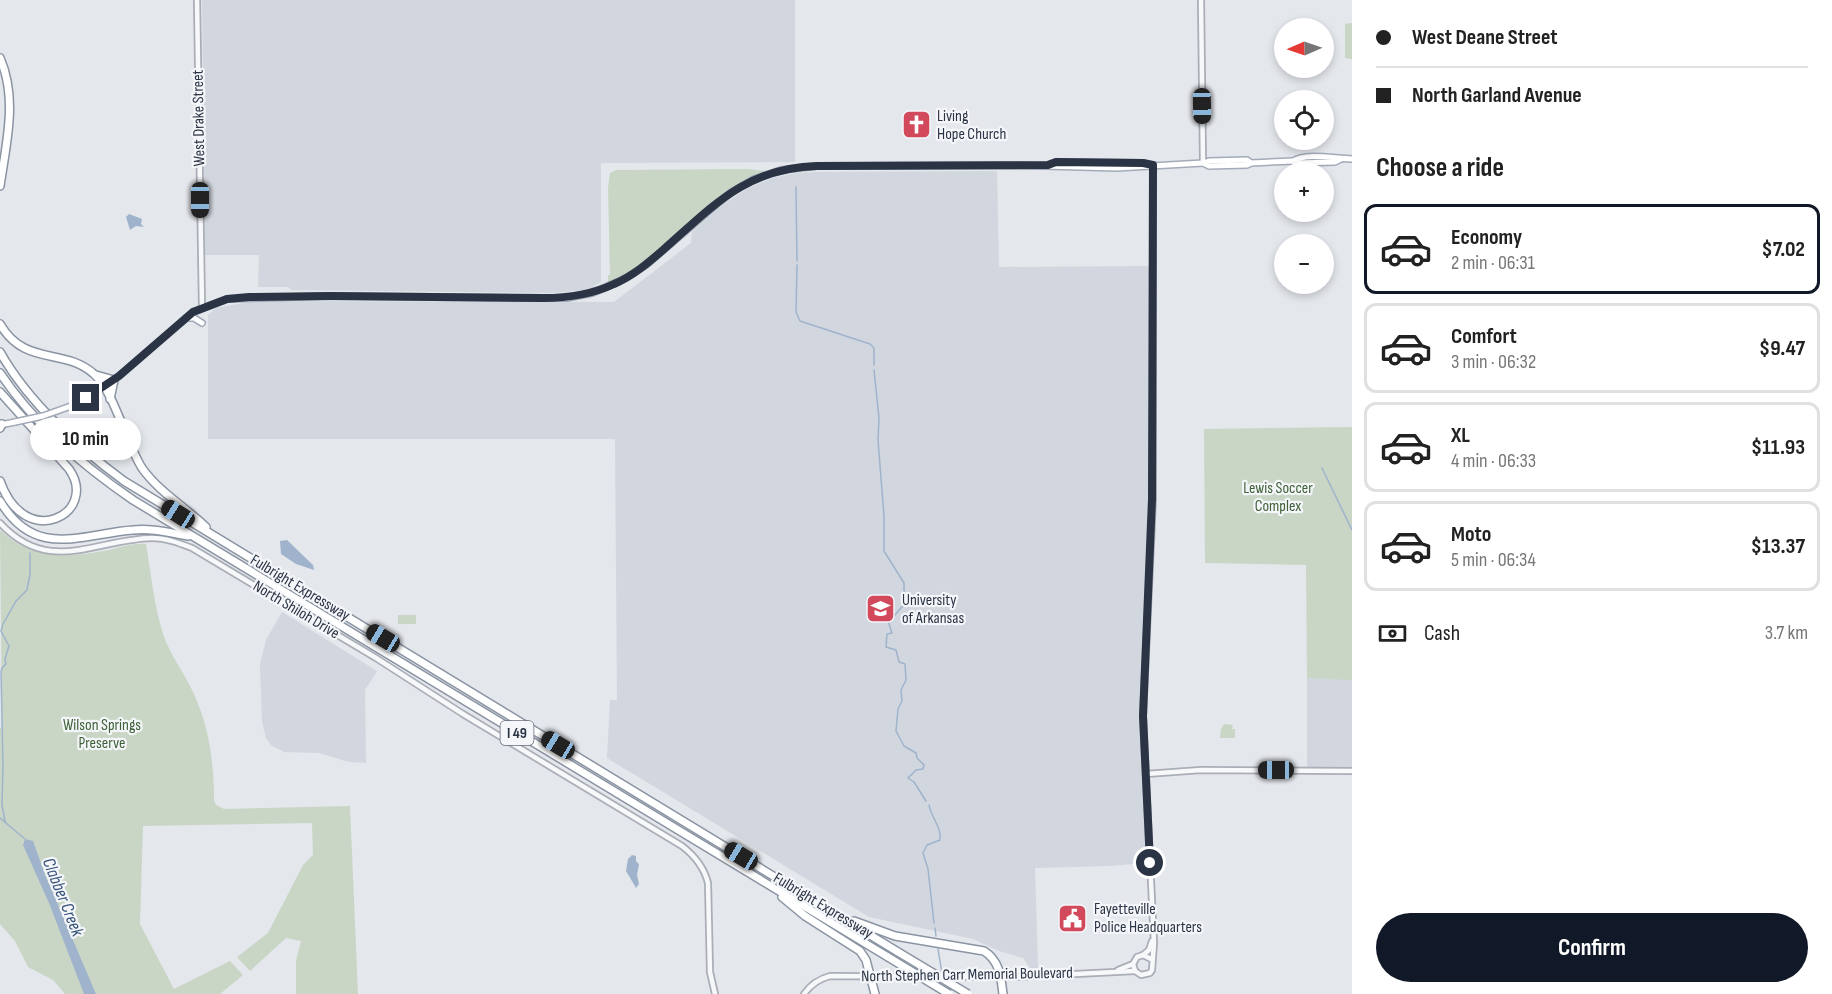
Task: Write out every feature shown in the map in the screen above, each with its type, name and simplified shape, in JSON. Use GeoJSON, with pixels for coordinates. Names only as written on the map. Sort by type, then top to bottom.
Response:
{"type":"FeatureCollection","features":[{"type":"Feature","properties":{"kind":"highway"},"geometry":{"type":"LineString","coordinates":[[0,58],[9,85],[10,108],[0,186]]}},
{"type":"Feature","properties":{"kind":"highway"},"geometry":{"type":"LineString","coordinates":[[0,324],[14,341],[27,350],[75,362],[96,375],[114,380],[110,399]]}},
{"type":"Feature","properties":{"kind":"highway","name":"Fulbright Expressway"},"geometry":{"type":"LineString","coordinates":[[0,352],[13,372],[61,427],[124,481],[968,994]]}},
{"type":"Feature","properties":{"kind":"highway","name":"Fulbright Expressway"},"geometry":{"type":"LineString","coordinates":[[0,373],[45,427],[90,468],[133,500],[949,994]]}},
{"type":"Feature","properties":{"kind":"highway"},"geometry":{"type":"LineString","coordinates":[[96,375],[110,399],[133,451],[147,474],[158,487],[184,507],[216,537]]}},
{"type":"Feature","properties":{"kind":"highway"},"geometry":{"type":"LineString","coordinates":[[0,392],[69,469],[75,480],[76,495],[70,507],[61,516],[47,521],[36,520],[24,516],[14,507],[0,481]]}},
{"type":"Feature","properties":{"kind":"highway"},"geometry":{"type":"LineString","coordinates":[[0,501],[21,525],[52,539],[76,540],[136,530],[193,536]]}},
{"type":"Feature","properties":{"kind":"highway"},"geometry":{"type":"LineString","coordinates":[[769,885],[805,916],[856,948],[866,960],[875,994]]}},
{"type":"Feature","properties":{"kind":"highway"},"geometry":{"type":"LineString","coordinates":[[838,915],[895,936],[984,951],[995,961],[1003,994]]}},
{"type":"Feature","properties":{"kind":"main road"},"geometry":{"type":"LineString","coordinates":[[1,426],[43,416],[71,406],[114,380],[184,318],[202,307],[227,299],[249,297],[543,298],[579,296],[607,288],[632,275],[730,193],[754,179],[781,170],[808,167],[1048,165],[1056,162],[1153,165],[1203,163],[1209,160],[1246,160],[1251,163],[1293,161],[1298,163],[1352,159]]}},
{"type":"Feature","properties":{"kind":"main road"},"geometry":{"type":"LineString","coordinates":[[184,318],[194,318],[202,323]]}},
{"type":"Feature","properties":{"kind":"street","name":"West Drake Street"},"geometry":{"type":"LineString","coordinates":[[197,0],[202,307]]}},
{"type":"Feature","properties":{"kind":"street"},"geometry":{"type":"LineString","coordinates":[[1201,0],[1203,163]]}},
{"type":"Feature","properties":{"kind":"street"},"geometry":{"type":"LineString","coordinates":[[1153,165],[1153,488],[1143,716],[1154,936],[1151,959],[1153,966],[1149,973],[1141,975],[1135,971],[1133,964],[1137,957],[1149,950],[1154,936]]}},
{"type":"Feature","properties":{"kind":"street","name":"North Shiloh Drive"},"geometry":{"type":"LineString","coordinates":[[0,523],[20,540],[39,548],[58,552],[78,552],[153,538],[192,548],[682,846],[696,858],[704,870],[708,883],[710,972],[715,994]]}},
{"type":"Feature","properties":{"kind":"street"},"geometry":{"type":"LineString","coordinates":[[1146,774],[1208,770],[1352,771]]}},
{"type":"Feature","properties":{"kind":"street"},"geometry":{"type":"LineString","coordinates":[[1143,955],[1151,959]]}},
{"type":"Feature","properties":{"kind":"street","name":"North Stephen Carr Memorial Boulevard"},"geometry":{"type":"LineString","coordinates":[[1113,973],[1133,964]]}},
{"type":"Feature","properties":{"kind":"street","name":"North Stephen Carr Memorial Boulevard"},"geometry":{"type":"LineString","coordinates":[[804,994],[822,978],[837,976],[1000,977],[1135,971]]}},
{"type":"Feature","properties":{"kind":"shaded area"},"geometry":{"type":"Polygon","coordinates":[[[202,0],[795,0],[795,162],[601,163],[601,282],[587,290],[552,293],[291,290],[288,287],[258,287],[259,255],[205,255],[202,0]]]}},
{"type":"Feature","properties":{"kind":"shaded area","name":"University of Arkansas"},"geometry":{"type":"Polygon","coordinates":[[[997,171],[999,267],[1149,266],[1149,517],[1140,717],[1146,863],[1035,868],[1038,968],[1030,968],[1023,958],[999,951],[973,939],[869,917],[607,758],[610,700],[617,700],[615,439],[208,439],[208,315],[216,308],[244,303],[279,301],[614,302],[691,243],[692,232],[726,202],[750,187],[773,178],[813,172],[997,171]]]}},
{"type":"Feature","properties":{"kind":"shaded area"},"geometry":{"type":"Polygon","coordinates":[[[282,612],[377,671],[365,690],[366,763],[349,762],[319,753],[284,752],[271,745],[266,738],[262,721],[260,664],[266,640],[282,612]]]}},
{"type":"Feature","properties":{"kind":"shaded area"},"geometry":{"type":"Polygon","coordinates":[[[1307,678],[1352,679],[1352,771],[1307,770],[1307,678]]]}},
{"type":"Feature","properties":{"kind":"green space"},"geometry":{"type":"Polygon","coordinates":[[[1352,23],[1352,59],[1345,58],[1345,24],[1352,23]]]}},
{"type":"Feature","properties":{"kind":"green space"},"geometry":{"type":"Polygon","coordinates":[[[748,169],[765,171],[728,192],[631,273],[608,283],[608,275],[610,275],[608,188],[610,173],[616,170],[748,169]]]}},
{"type":"Feature","properties":{"kind":"green space","name":"Lewis Soccer Complex"},"geometry":{"type":"Polygon","coordinates":[[[1352,427],[1352,680],[1307,678],[1306,565],[1205,563],[1204,429],[1352,427]]]}},
{"type":"Feature","properties":{"kind":"green space","name":"Wilson Springs Preserve"},"geometry":{"type":"Polygon","coordinates":[[[0,530],[25,547],[52,555],[79,555],[146,544],[163,634],[193,692],[207,731],[216,805],[224,809],[350,806],[358,994],[296,994],[296,961],[301,941],[286,938],[250,971],[237,957],[268,933],[303,865],[313,855],[312,823],[143,826],[140,924],[174,989],[230,961],[243,975],[220,994],[65,994],[53,980],[28,967],[15,941],[0,924],[0,728],[2,727],[0,530]]]}},
{"type":"Feature","properties":{"kind":"green space"},"geometry":{"type":"Polygon","coordinates":[[[398,615],[416,615],[416,624],[398,624],[398,615]]]}},
{"type":"Feature","properties":{"kind":"green space"},"geometry":{"type":"Polygon","coordinates":[[[1224,724],[1233,725],[1235,738],[1220,738],[1224,724]]]}},
{"type":"Feature","properties":{"kind":"water"},"geometry":{"type":"Polygon","coordinates":[[[129,214],[142,219],[141,224],[144,227],[136,226],[130,230],[126,217],[129,214]]]}},
{"type":"Feature","properties":{"kind":"water"},"geometry":{"type":"Polygon","coordinates":[[[287,540],[313,565],[314,570],[296,564],[281,554],[280,541],[287,540]]]}},
{"type":"Feature","properties":{"kind":"water"},"geometry":{"type":"Polygon","coordinates":[[[25,839],[33,841],[96,994],[84,994],[49,903],[23,845],[25,839]]]}},
{"type":"Feature","properties":{"kind":"water"},"geometry":{"type":"Polygon","coordinates":[[[632,855],[636,856],[639,864],[637,875],[639,884],[636,888],[626,871],[628,859],[632,855]]]}},
{"type":"Feature","properties":{"kind":"waterway"},"geometry":{"type":"LineString","coordinates":[[796,187],[797,261]]}},
{"type":"Feature","properties":{"kind":"waterway"},"geometry":{"type":"LineString","coordinates":[[797,265],[796,312],[800,321],[870,344],[874,348],[874,365]]}},
{"type":"Feature","properties":{"kind":"waterway"},"geometry":{"type":"LineString","coordinates":[[874,370],[879,418],[878,440],[884,516],[884,551],[904,583],[904,591],[908,600],[894,616],[890,616],[888,621],[892,633],[887,634],[886,647],[896,650],[899,662],[905,664],[906,680],[901,690],[902,701],[898,709],[896,731],[904,746],[916,753],[917,758],[924,765],[923,769],[916,770],[908,778],[914,782],[926,801]]}},
{"type":"Feature","properties":{"kind":"waterway"},"geometry":{"type":"LineString","coordinates":[[1322,468],[1352,530]]}},
{"type":"Feature","properties":{"kind":"waterway"},"geometry":{"type":"LineString","coordinates":[[5,822],[2,805],[1,672],[6,664],[5,659],[9,646],[1,631],[16,601],[27,590],[30,553]]}},
{"type":"Feature","properties":{"kind":"waterway"},"geometry":{"type":"LineString","coordinates":[[929,805],[940,836],[940,840],[927,845],[923,853],[928,869],[934,923]]}},
{"type":"Feature","properties":{"kind":"waterway","name":"Clabber Creek"},"geometry":{"type":"LineString","coordinates":[[0,818],[25,839]]}},
{"type":"Feature","properties":{"kind":"waterway"},"geometry":{"type":"LineString","coordinates":[[935,928],[936,936]]}},
{"type":"Feature","properties":{"kind":"waterway"},"geometry":{"type":"LineString","coordinates":[[938,949],[942,973]]}},
{"type":"Feature","properties":{"kind":"place","name":"Living Hope Church"},"geometry":{"type":"Point","coordinates":[916,125]}},
{"type":"Feature","properties":{"kind":"place","name":"University of Arkansas"},"geometry":{"type":"Point","coordinates":[881,609]}},
{"type":"Feature","properties":{"kind":"place","name":"Fayetteville Police Headquarters"},"geometry":{"type":"Point","coordinates":[1073,918]}},
{"type":"Feature","properties":{"kind":"route"},"geometry":{"type":"LineString","coordinates":[[86,398],[135,363],[184,318],[202,307],[227,299],[331,296],[567,298],[592,293],[616,284],[646,265],[735,189],[781,170],[817,166],[1048,165],[1056,162],[1153,165],[1151,561],[1143,716],[1150,863]]}}]}
